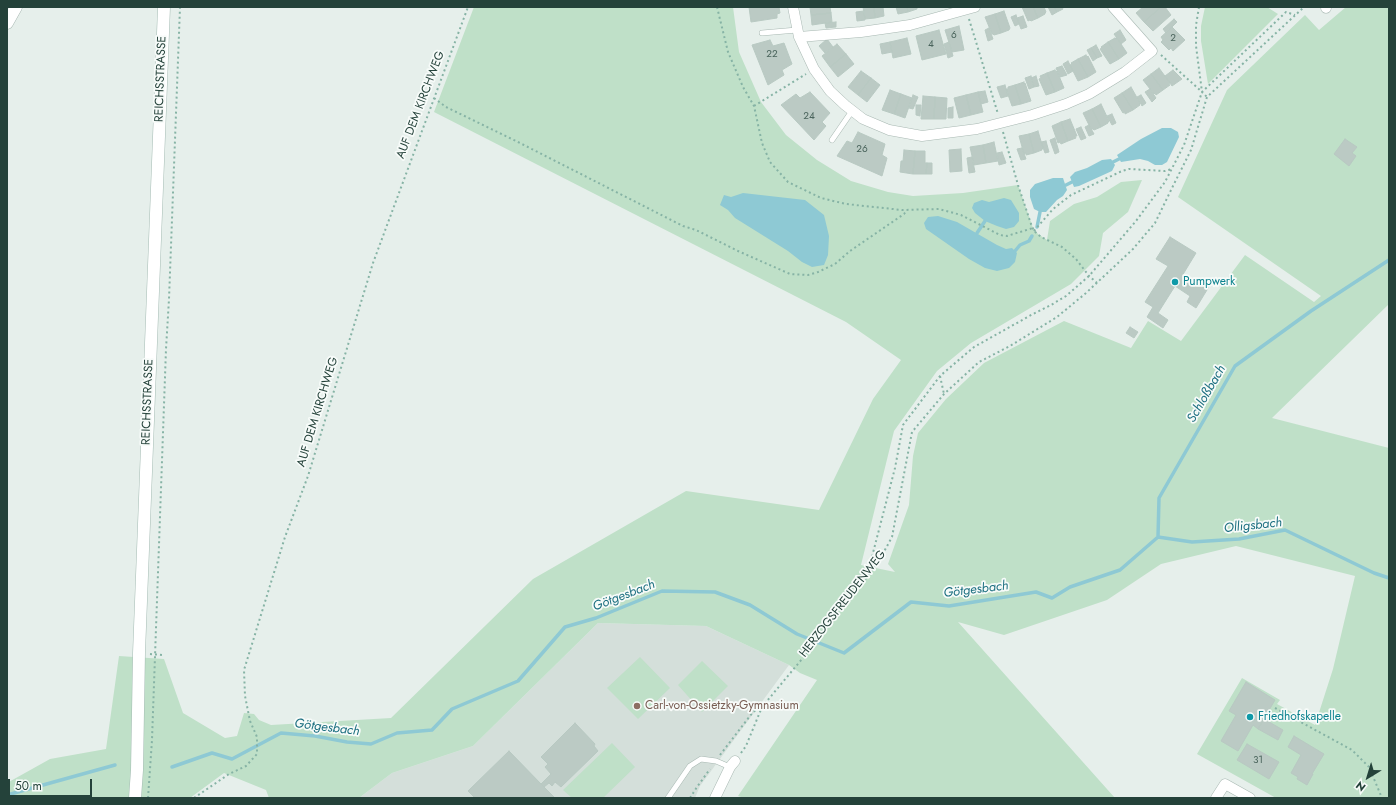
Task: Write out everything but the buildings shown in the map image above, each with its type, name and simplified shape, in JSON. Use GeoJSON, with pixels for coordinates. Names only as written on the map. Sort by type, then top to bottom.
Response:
{"type":"FeatureCollection","features":[{"type":"Feature","properties":{"kind":"main road"},"geometry":{"type":"LineString","coordinates":[[7,23],[16,7]]}},
{"type":"Feature","properties":{"kind":"main road","name":"REICHSSTRASSE"},"geometry":{"type":"LineString","coordinates":[[135,798],[137,770],[139,653],[164,7]]}},
{"type":"Feature","properties":{"kind":"street"},"geometry":{"type":"LineString","coordinates":[[793,7],[798,33],[814,69],[830,91],[863,119],[889,130],[922,136],[977,129],[1032,115],[1066,104],[1089,94],[1125,72],[1152,51],[1113,7]]}},
{"type":"Feature","properties":{"kind":"street"},"geometry":{"type":"LineString","coordinates":[[798,33],[861,32],[910,25],[970,8]]}},
{"type":"Feature","properties":{"kind":"street"},"geometry":{"type":"LineString","coordinates":[[715,798],[732,764]]}},
{"type":"Feature","properties":{"kind":"street"},"geometry":{"type":"LineString","coordinates":[[1216,798],[1225,784],[1250,798]]}},
{"type":"Feature","properties":{"kind":"lane"},"geometry":{"type":"LineString","coordinates":[[762,33],[798,33]]}},
{"type":"Feature","properties":{"kind":"lane"},"geometry":{"type":"LineString","coordinates":[[832,140],[852,111]]}},
{"type":"Feature","properties":{"kind":"lane"},"geometry":{"type":"LineString","coordinates":[[668,798],[690,766],[701,758],[732,764]]}},
{"type":"Feature","properties":{"kind":"path"},"geometry":{"type":"LineString","coordinates":[[148,798],[152,740],[180,7]]}},
{"type":"Feature","properties":{"kind":"path","name":"AUF DEM KIRCHWEG"},"geometry":{"type":"LineString","coordinates":[[194,798],[230,774],[246,766],[257,754],[257,737],[250,721],[245,696],[244,670],[285,537],[308,476],[373,263],[468,7]]}},
{"type":"Feature","properties":{"kind":"path"},"geometry":{"type":"LineString","coordinates":[[717,7],[728,52],[743,87],[754,106],[762,143],[770,162],[788,182],[821,198],[846,204],[906,210],[939,209],[961,215],[1000,235],[1007,236],[1032,228]]}},
{"type":"Feature","properties":{"kind":"path"},"geometry":{"type":"LineString","coordinates":[[867,577],[895,468],[903,425],[940,376],[974,348],[1066,296],[1089,276],[1136,221],[1165,182],[1184,145],[1202,92],[1196,46],[1196,25],[1199,7]]}},
{"type":"Feature","properties":{"kind":"path","name":"HERZOGSFREUDENWEG"},"geometry":{"type":"LineString","coordinates":[[732,764],[746,746],[762,707],[822,635],[867,577],[892,537],[912,432],[944,394],[979,362],[1010,346],[1057,317],[1097,283],[1133,249],[1155,223],[1191,150],[1207,97],[1304,7]]}},
{"type":"Feature","properties":{"kind":"path"},"geometry":{"type":"LineString","coordinates":[[970,8],[985,72]]}},
{"type":"Feature","properties":{"kind":"path"},"geometry":{"type":"LineString","coordinates":[[1202,92],[1286,12],[1295,14]]}},
{"type":"Feature","properties":{"kind":"path"},"geometry":{"type":"LineString","coordinates":[[1152,51],[1162,56],[1207,97]]}},
{"type":"Feature","properties":{"kind":"path"},"geometry":{"type":"LineString","coordinates":[[754,106],[814,69]]}},
{"type":"Feature","properties":{"kind":"path"},"geometry":{"type":"LineString","coordinates":[[434,98],[446,107],[531,148],[683,226],[696,230],[738,251],[790,274],[808,275],[835,264],[850,251],[904,214],[906,210]]}},
{"type":"Feature","properties":{"kind":"path"},"geometry":{"type":"LineString","coordinates":[[1034,231],[1053,209],[1071,195],[1122,171],[1129,169],[1172,169]]}},
{"type":"Feature","properties":{"kind":"path"},"geometry":{"type":"LineString","coordinates":[[1015,173],[1034,231],[1042,237],[1062,247],[1097,283]]}},
{"type":"Feature","properties":{"kind":"path"},"geometry":{"type":"LineString","coordinates":[[940,376],[944,394]]}},
{"type":"Feature","properties":{"kind":"path"},"geometry":{"type":"LineString","coordinates":[[690,798],[753,712],[762,707]]}},
{"type":"Feature","properties":{"kind":"path"},"geometry":{"type":"LineString","coordinates":[[1275,708],[1352,750],[1369,767],[1382,798]]}},
{"type":"Feature","properties":{"kind":"shaded area","name":"Carl-von-Ossietzky-Gymnasium"},"geometry":{"type":"Polygon","coordinates":[[[598,623],[706,626],[789,665],[700,786],[695,798],[359,798],[392,773],[473,746],[598,623]]]}},
{"type":"Feature","properties":{"kind":"green space"},"geometry":{"type":"Polygon","coordinates":[[[474,7],[733,7],[739,52],[761,102],[786,135],[817,160],[851,181],[888,192],[913,196],[963,193],[1018,185],[1033,228],[1038,234],[1047,240],[1050,221],[1074,204],[1097,197],[1121,182],[1142,180],[1128,212],[1103,233],[1099,256],[1071,284],[971,343],[937,371],[894,431],[861,565],[895,572],[888,564],[909,505],[913,456],[918,433],[946,399],[984,363],[1064,321],[1131,348],[1148,321],[1181,341],[1245,255],[1314,302],[1321,296],[1178,197],[1227,90],[1305,15],[1319,30],[1346,7],[1389,7],[1389,304],[1272,418],[1389,448],[1389,798],[1276,798],[1197,754],[1242,678],[1280,700],[1277,704],[1315,725],[1333,669],[1355,576],[1236,546],[1161,564],[1107,600],[1004,635],[958,622],[1115,798],[744,798],[738,796],[817,680],[800,673],[789,665],[706,626],[598,623],[473,746],[392,773],[359,798],[269,798],[266,790],[224,773],[190,798],[7,798],[7,783],[50,759],[106,749],[119,656],[164,659],[183,713],[225,738],[237,736],[244,713],[254,714],[259,720],[271,725],[391,718],[533,579],[686,491],[819,510],[873,399],[901,360],[846,322],[434,112],[474,7]]]}},
{"type":"Feature","properties":{"kind":"green space"},"geometry":{"type":"Polygon","coordinates":[[[1205,7],[1267,7],[1278,14],[1208,84],[1201,41],[1201,26],[1205,7]]]}},
{"type":"Feature","properties":{"kind":"green space"},"geometry":{"type":"Polygon","coordinates":[[[640,657],[670,688],[638,719],[607,688],[640,657]]]}},
{"type":"Feature","properties":{"kind":"green space"},"geometry":{"type":"Polygon","coordinates":[[[702,661],[728,686],[702,712],[678,685],[702,661]]]}},
{"type":"Feature","properties":{"kind":"green space"},"geometry":{"type":"Polygon","coordinates":[[[612,743],[635,767],[603,798],[572,798],[563,790],[612,743]]]}},
{"type":"Feature","properties":{"kind":"water"},"geometry":{"type":"Polygon","coordinates":[[[1162,128],[1171,128],[1178,132],[1179,137],[1167,162],[1162,165],[1155,165],[1140,159],[1121,162],[1117,155],[1141,139],[1162,128]]]}},
{"type":"Feature","properties":{"kind":"water"},"geometry":{"type":"Polygon","coordinates":[[[1111,159],[1115,165],[1112,171],[1074,187],[1070,177],[1075,172],[1087,168],[1102,160],[1111,159]]]}},
{"type":"Feature","properties":{"kind":"water"},"geometry":{"type":"Polygon","coordinates":[[[1053,178],[1063,178],[1067,190],[1063,196],[1046,212],[1040,212],[1034,209],[1030,197],[1030,190],[1035,184],[1053,178]]]}},
{"type":"Feature","properties":{"kind":"water"},"geometry":{"type":"Polygon","coordinates":[[[743,193],[805,200],[824,215],[829,236],[828,255],[824,265],[812,267],[802,262],[788,251],[735,218],[728,210],[720,205],[724,195],[731,197],[743,193]]]}},
{"type":"Feature","properties":{"kind":"water"},"geometry":{"type":"Polygon","coordinates":[[[1004,198],[1011,200],[1019,213],[1019,221],[1014,227],[1006,229],[985,221],[975,213],[972,208],[974,203],[982,200],[989,202],[1004,198]]]}},
{"type":"Feature","properties":{"kind":"water"},"geometry":{"type":"Polygon","coordinates":[[[938,216],[957,222],[1006,249],[1012,248],[1017,253],[1015,262],[1009,268],[997,271],[985,268],[969,259],[926,229],[924,223],[928,217],[938,216]]]}},
{"type":"Feature","properties":{"kind":"waterway"},"geometry":{"type":"LineString","coordinates":[[1113,162],[1119,159]]}},
{"type":"Feature","properties":{"kind":"waterway"},"geometry":{"type":"LineString","coordinates":[[1066,185],[1072,182]]}},
{"type":"Feature","properties":{"kind":"waterway"},"geometry":{"type":"LineString","coordinates":[[1037,227],[1040,212]]}},
{"type":"Feature","properties":{"kind":"waterway"},"geometry":{"type":"LineString","coordinates":[[977,233],[985,221]]}},
{"type":"Feature","properties":{"kind":"waterway"},"geometry":{"type":"LineString","coordinates":[[1015,251],[1020,245],[1029,241],[1032,236]]}},
{"type":"Feature","properties":{"kind":"waterway","name":"Schloßbach"},"geometry":{"type":"LineString","coordinates":[[1158,537],[1159,498],[1235,366],[1311,311],[1389,260]]}},
{"type":"Feature","properties":{"kind":"waterway","name":"Olligsbach"},"geometry":{"type":"LineString","coordinates":[[1158,537],[1192,542],[1239,539],[1285,530],[1374,573],[1389,578]]}},
{"type":"Feature","properties":{"kind":"waterway","name":"Götgesbach"},"geometry":{"type":"LineString","coordinates":[[172,767],[212,753],[232,759],[281,733],[371,744],[397,733],[432,730],[452,709],[518,681],[565,627],[596,618],[662,591],[715,592],[750,605],[797,634],[844,653],[911,602],[949,606],[1036,592],[1052,598],[1070,587],[1120,570],[1158,537]]}},
{"type":"Feature","properties":{"kind":"waterway","name":"Götgesbach"},"geometry":{"type":"LineString","coordinates":[[7,795],[115,765]]}},
{"type":"Feature","properties":{"kind":"place","name":"Pumpwerk"},"geometry":{"type":"Point","coordinates":[1175,282]}},
{"type":"Feature","properties":{"kind":"place","name":"Carl-von-Ossietzky-Gymnasium"},"geometry":{"type":"Point","coordinates":[637,706]}},
{"type":"Feature","properties":{"kind":"place","name":"Friedhofskapelle"},"geometry":{"type":"Point","coordinates":[1250,717]}}]}
